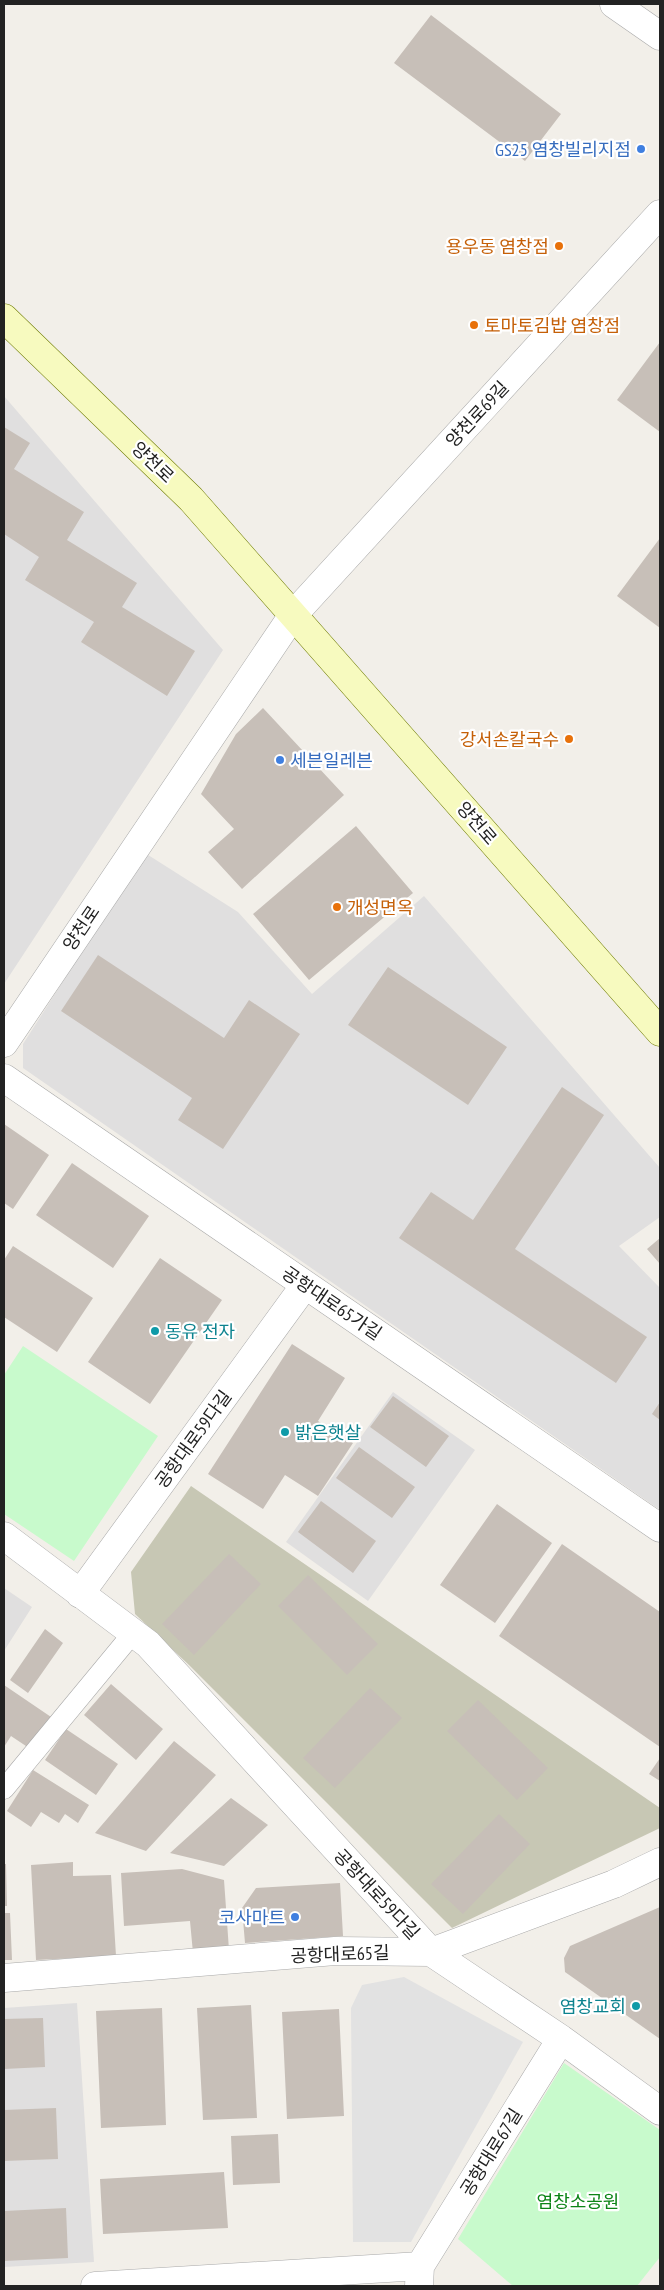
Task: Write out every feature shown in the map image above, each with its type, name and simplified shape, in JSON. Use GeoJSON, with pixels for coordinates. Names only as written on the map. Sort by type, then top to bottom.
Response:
{"type":"FeatureCollection","features":[{"type":"Feature","properties":{"kind":"main road","name":"양천로"},"geometry":{"type":"LineString","coordinates":[[4,318],[191,499],[660,1032]]}},
{"type":"Feature","properties":{"kind":"street"},"geometry":{"type":"LineString","coordinates":[[614,4],[660,36]]}},
{"type":"Feature","properties":{"kind":"street","name":"양천로69길"},"geometry":{"type":"LineString","coordinates":[[293,615],[660,214]]}},
{"type":"Feature","properties":{"kind":"street","name":"양천로"},"geometry":{"type":"LineString","coordinates":[[4,1043],[293,615]]}},
{"type":"Feature","properties":{"kind":"street","name":"공항대로65가길"},"geometry":{"type":"LineString","coordinates":[[4,1078],[660,1528]]}},
{"type":"Feature","properties":{"kind":"street","name":"공항대로59다길"},"geometry":{"type":"LineString","coordinates":[[80,1594],[305,1285]]}},
{"type":"Feature","properties":{"kind":"street","name":"공항대로59다길"},"geometry":{"type":"LineString","coordinates":[[4,1536],[148,1644],[431,1952],[561,2039],[660,2111]]}},
{"type":"Feature","properties":{"kind":"street","name":"공항대로65길"},"geometry":{"type":"LineString","coordinates":[[4,1978],[335,1951],[431,1952],[614,1884],[660,1862]]}},
{"type":"Feature","properties":{"kind":"street","name":"공항대로67길"},"geometry":{"type":"LineString","coordinates":[[96,2286],[419,2276],[561,2039]]}},
{"type":"Feature","properties":{"kind":"lane"},"geometry":{"type":"LineString","coordinates":[[4,1788],[133,1633]]}},
{"type":"Feature","properties":{"kind":"shaded area"},"geometry":{"type":"Polygon","coordinates":[[[4,396],[223,650],[4,984],[4,396]]]}},
{"type":"Feature","properties":{"kind":"shaded area"},"geometry":{"type":"Polygon","coordinates":[[[145,853],[238,912],[312,994],[424,896],[660,1168],[660,1217],[619,1246],[660,1288],[660,1510],[23,1068],[23,1044],[145,853]]]}},
{"type":"Feature","properties":{"kind":"shaded area"},"geometry":{"type":"Polygon","coordinates":[[[393,1392],[475,1450],[368,1601],[286,1542],[393,1392]]]}},
{"type":"Feature","properties":{"kind":"shaded area"},"geometry":{"type":"Polygon","coordinates":[[[191,1486],[660,1808],[660,1828],[452,1928],[189,1665],[135,1614],[131,1572],[191,1486]]]}},
{"type":"Feature","properties":{"kind":"shaded area"},"geometry":{"type":"Polygon","coordinates":[[[4,1588],[32,1607],[4,1651],[4,1588]]]}},
{"type":"Feature","properties":{"kind":"shaded area"},"geometry":{"type":"Polygon","coordinates":[[[404,1977],[523,2042],[411,2242],[353,2242],[351,2008],[362,1985],[404,1977]]]}},
{"type":"Feature","properties":{"kind":"shaded area"},"geometry":{"type":"Polygon","coordinates":[[[77,2003],[94,2262],[4,2267],[4,2008],[77,2003]]]}},
{"type":"Feature","properties":{"kind":"green space"},"geometry":{"type":"Polygon","coordinates":[[[23,1346],[158,1436],[74,1561],[4,1514],[4,1375],[23,1346]]]}},
{"type":"Feature","properties":{"kind":"green space","name":"염창소공원"},"geometry":{"type":"Polygon","coordinates":[[[564,2063],[660,2130],[660,2257],[637,2286],[513,2286],[458,2239],[564,2063]]]}},
{"type":"Feature","properties":{"kind":"building"},"geometry":{"type":"Polygon","coordinates":[[[431,15],[561,114],[525,161],[394,63],[431,15]]]}},
{"type":"Feature","properties":{"kind":"building"},"geometry":{"type":"Polygon","coordinates":[[[660,342],[660,432],[617,400],[660,342]]]}},
{"type":"Feature","properties":{"kind":"building"},"geometry":{"type":"Polygon","coordinates":[[[4,427],[30,443],[14,469],[84,512],[67,540],[137,583],[122,607],[195,651],[167,696],[81,642],[94,622],[25,580],[39,557],[4,534],[4,427]]]}},
{"type":"Feature","properties":{"kind":"building"},"geometry":{"type":"Polygon","coordinates":[[[660,538],[660,628],[617,596],[660,538]]]}},
{"type":"Feature","properties":{"kind":"building"},"geometry":{"type":"Polygon","coordinates":[[[263,708],[344,795],[242,889],[208,852],[234,829],[201,794],[236,734],[263,708]]]}},
{"type":"Feature","properties":{"kind":"building"},"geometry":{"type":"Polygon","coordinates":[[[356,826],[413,893],[309,980],[253,914],[356,826]]]}},
{"type":"Feature","properties":{"kind":"building"},"geometry":{"type":"Polygon","coordinates":[[[98,955],[224,1038],[249,1000],[300,1034],[223,1149],[178,1120],[192,1098],[61,1011],[98,955]]]}},
{"type":"Feature","properties":{"kind":"building"},"geometry":{"type":"Polygon","coordinates":[[[388,967],[507,1047],[468,1105],[348,1025],[388,967]]]}},
{"type":"Feature","properties":{"kind":"building"},"geometry":{"type":"Polygon","coordinates":[[[562,1087],[604,1115],[515,1249],[647,1337],[616,1383],[399,1238],[431,1192],[473,1220],[562,1087]]]}},
{"type":"Feature","properties":{"kind":"building"},"geometry":{"type":"Polygon","coordinates":[[[4,1124],[49,1155],[13,1209],[4,1203],[4,1124]]]}},
{"type":"Feature","properties":{"kind":"building"},"geometry":{"type":"Polygon","coordinates":[[[72,1163],[149,1216],[113,1268],[36,1215],[72,1163]]]}},
{"type":"Feature","properties":{"kind":"building"},"geometry":{"type":"Polygon","coordinates":[[[660,1238],[660,1264],[647,1249],[660,1238]]]}},
{"type":"Feature","properties":{"kind":"building"},"geometry":{"type":"Polygon","coordinates":[[[13,1246],[93,1298],[57,1352],[4,1317],[4,1260],[13,1246]]]}},
{"type":"Feature","properties":{"kind":"building","name":"동유 전자"},"geometry":{"type":"Polygon","coordinates":[[[160,1258],[222,1300],[150,1404],[88,1362],[160,1258]]]}},
{"type":"Feature","properties":{"kind":"building","name":"밝은햇살"},"geometry":{"type":"Polygon","coordinates":[[[292,1344],[345,1378],[318,1421],[353,1443],[318,1496],[285,1475],[263,1509],[208,1474],[292,1344]]]}},
{"type":"Feature","properties":{"kind":"building"},"geometry":{"type":"Polygon","coordinates":[[[393,1396],[449,1436],[426,1467],[370,1427],[393,1396]]]}},
{"type":"Feature","properties":{"kind":"building"},"geometry":{"type":"Polygon","coordinates":[[[660,1402],[660,1420],[652,1414],[660,1402]]]}},
{"type":"Feature","properties":{"kind":"building"},"geometry":{"type":"Polygon","coordinates":[[[359,1447],[415,1487],[392,1518],[336,1478],[359,1447]]]}},
{"type":"Feature","properties":{"kind":"building"},"geometry":{"type":"Polygon","coordinates":[[[321,1501],[376,1541],[353,1573],[298,1532],[321,1501]]]}},
{"type":"Feature","properties":{"kind":"building"},"geometry":{"type":"Polygon","coordinates":[[[497,1504],[552,1543],[495,1623],[440,1585],[497,1504]]]}},
{"type":"Feature","properties":{"kind":"building"},"geometry":{"type":"Polygon","coordinates":[[[562,1544],[660,1612],[660,1747],[499,1636],[562,1544]]]}},
{"type":"Feature","properties":{"kind":"building"},"geometry":{"type":"Polygon","coordinates":[[[229,1554],[261,1584],[194,1655],[162,1624],[229,1554]]]}},
{"type":"Feature","properties":{"kind":"building"},"geometry":{"type":"Polygon","coordinates":[[[308,1575],[378,1644],[347,1675],[278,1606],[308,1575]]]}},
{"type":"Feature","properties":{"kind":"building"},"geometry":{"type":"Polygon","coordinates":[[[45,1629],[63,1643],[28,1693],[10,1680],[45,1629]]]}},
{"type":"Feature","properties":{"kind":"building"},"geometry":{"type":"Polygon","coordinates":[[[111,1684],[163,1729],[136,1760],[84,1715],[111,1684]]]}},
{"type":"Feature","properties":{"kind":"building"},"geometry":{"type":"Polygon","coordinates":[[[4,1685],[54,1719],[32,1750],[11,1736],[4,1747],[4,1685]]]}},
{"type":"Feature","properties":{"kind":"building"},"geometry":{"type":"Polygon","coordinates":[[[370,1688],[402,1718],[335,1788],[303,1758],[370,1688]]]}},
{"type":"Feature","properties":{"kind":"building"},"geometry":{"type":"Polygon","coordinates":[[[478,1700],[548,1768],[517,1800],[447,1731],[478,1700]]]}},
{"type":"Feature","properties":{"kind":"building"},"geometry":{"type":"Polygon","coordinates":[[[66,1729],[118,1764],[96,1795],[45,1760],[66,1729]]]}},
{"type":"Feature","properties":{"kind":"building"},"geometry":{"type":"Polygon","coordinates":[[[174,1741],[216,1775],[146,1851],[95,1833],[174,1741]]]}},
{"type":"Feature","properties":{"kind":"building"},"geometry":{"type":"Polygon","coordinates":[[[660,1758],[660,1781],[649,1774],[660,1758]]]}},
{"type":"Feature","properties":{"kind":"building"},"geometry":{"type":"Polygon","coordinates":[[[33,1770],[89,1805],[78,1823],[65,1814],[59,1823],[41,1812],[31,1827],[7,1811],[33,1770]]]}},
{"type":"Feature","properties":{"kind":"building"},"geometry":{"type":"Polygon","coordinates":[[[231,1798],[268,1825],[224,1866],[170,1853],[231,1798]]]}},
{"type":"Feature","properties":{"kind":"building"},"geometry":{"type":"Polygon","coordinates":[[[499,1814],[530,1844],[463,1914],[431,1884],[499,1814]]]}},
{"type":"Feature","properties":{"kind":"building"},"geometry":{"type":"Polygon","coordinates":[[[73,1862],[73,1876],[111,1875],[116,1956],[36,1960],[31,1865],[73,1862]]]}},
{"type":"Feature","properties":{"kind":"building"},"geometry":{"type":"Polygon","coordinates":[[[4,1864],[6,1864],[7,1906],[4,1906],[4,1864]]]}},
{"type":"Feature","properties":{"kind":"building"},"geometry":{"type":"Polygon","coordinates":[[[182,1869],[224,1880],[229,1950],[193,1953],[190,1921],[124,1926],[121,1873],[182,1869]]]}},
{"type":"Feature","properties":{"kind":"building"},"geometry":{"type":"Polygon","coordinates":[[[340,1883],[343,1936],[245,1943],[242,1908],[256,1888],[340,1883]]]}},
{"type":"Feature","properties":{"kind":"building","name":"염창교회"},"geometry":{"type":"Polygon","coordinates":[[[660,1907],[660,2039],[565,1972],[564,1958],[570,1946],[660,1907]]]}},
{"type":"Feature","properties":{"kind":"building"},"geometry":{"type":"Polygon","coordinates":[[[4,1913],[10,1913],[12,1960],[4,1960],[4,1913]]]}},
{"type":"Feature","properties":{"kind":"building"},"geometry":{"type":"Polygon","coordinates":[[[251,2005],[257,2118],[203,2120],[197,2008],[251,2005]]]}},
{"type":"Feature","properties":{"kind":"building"},"geometry":{"type":"Polygon","coordinates":[[[162,2008],[166,2125],[101,2128],[96,2011],[162,2008]]]}},
{"type":"Feature","properties":{"kind":"building"},"geometry":{"type":"Polygon","coordinates":[[[339,2009],[344,2116],[287,2119],[282,2012],[339,2009]]]}},
{"type":"Feature","properties":{"kind":"building"},"geometry":{"type":"Polygon","coordinates":[[[43,2018],[45,2067],[4,2069],[4,2019],[43,2018]]]}},
{"type":"Feature","properties":{"kind":"building"},"geometry":{"type":"Polygon","coordinates":[[[56,2108],[58,2159],[4,2161],[4,2110],[56,2108]]]}},
{"type":"Feature","properties":{"kind":"building"},"geometry":{"type":"Polygon","coordinates":[[[278,2134],[280,2183],[233,2185],[231,2136],[278,2134]]]}},
{"type":"Feature","properties":{"kind":"building"},"geometry":{"type":"Polygon","coordinates":[[[224,2172],[228,2228],[103,2234],[100,2179],[224,2172]]]}},
{"type":"Feature","properties":{"kind":"building"},"geometry":{"type":"Polygon","coordinates":[[[66,2208],[68,2258],[4,2261],[4,2211],[66,2208]]]}},
{"type":"Feature","properties":{"kind":"place","name":"GS25 염창빌리지점"},"geometry":{"type":"Point","coordinates":[641,149]}},
{"type":"Feature","properties":{"kind":"place","name":"용우동 염창점"},"geometry":{"type":"Point","coordinates":[559,246]}},
{"type":"Feature","properties":{"kind":"place","name":"토마토김밥 염창점"},"geometry":{"type":"Point","coordinates":[474,325]}},
{"type":"Feature","properties":{"kind":"place","name":"강서손칼국수"},"geometry":{"type":"Point","coordinates":[569,739]}},
{"type":"Feature","properties":{"kind":"place","name":"세븐일레븐"},"geometry":{"type":"Point","coordinates":[280,760]}},
{"type":"Feature","properties":{"kind":"place","name":"개성면옥"},"geometry":{"type":"Point","coordinates":[337,907]}},
{"type":"Feature","properties":{"kind":"place","name":"동유 전자"},"geometry":{"type":"Point","coordinates":[155,1331]}},
{"type":"Feature","properties":{"kind":"place","name":"밝은햇살"},"geometry":{"type":"Point","coordinates":[285,1432]}},
{"type":"Feature","properties":{"kind":"place","name":"코사마트"},"geometry":{"type":"Point","coordinates":[295,1917]}},
{"type":"Feature","properties":{"kind":"place","name":"염창교회"},"geometry":{"type":"Point","coordinates":[636,2006]}}]}
